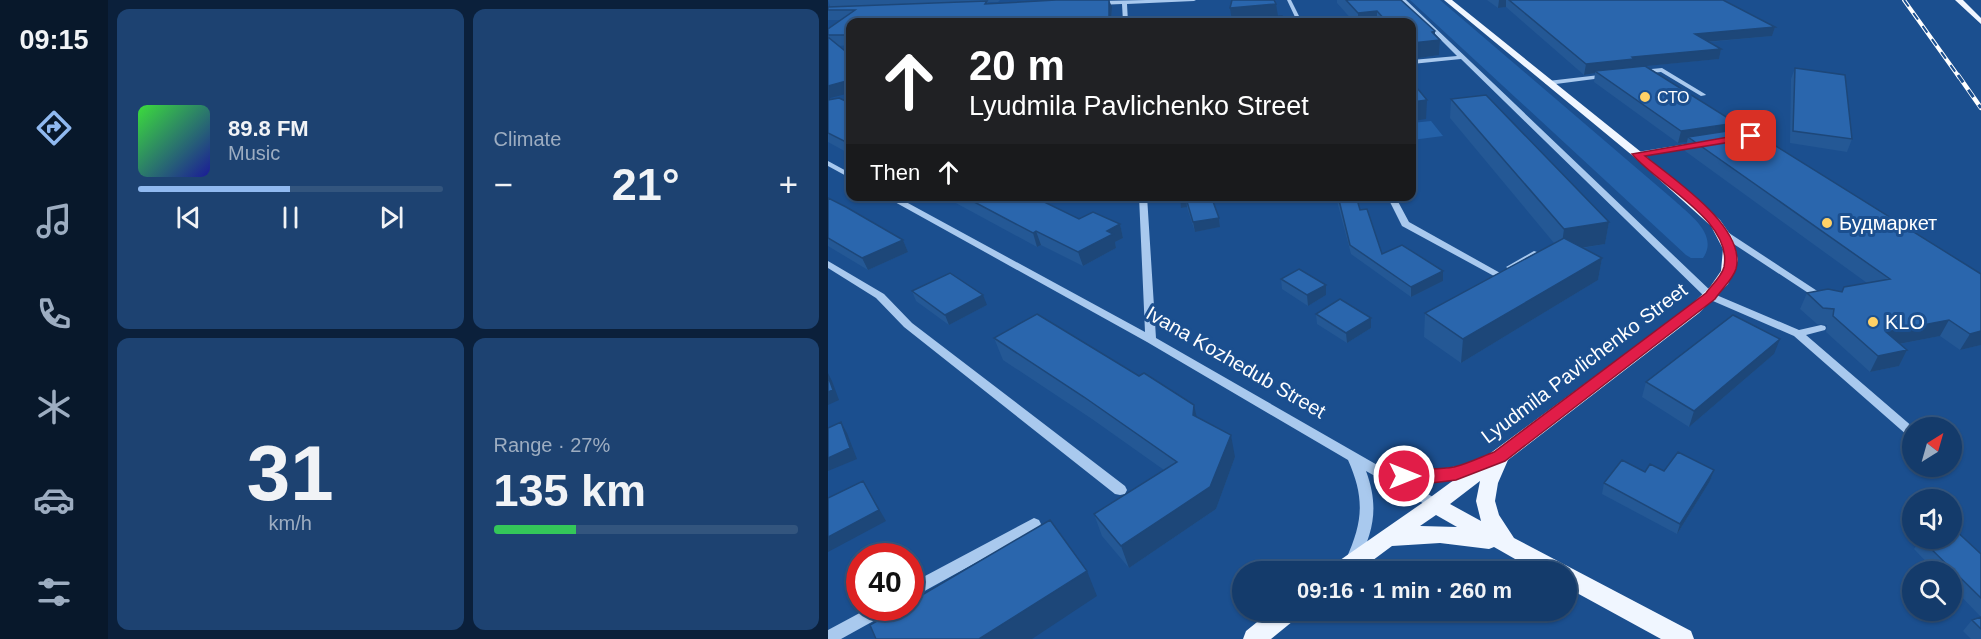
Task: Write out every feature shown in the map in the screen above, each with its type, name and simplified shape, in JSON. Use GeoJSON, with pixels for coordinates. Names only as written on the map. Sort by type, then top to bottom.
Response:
{"type":"FeatureCollection","features":[{"type":"Feature","properties":{"kind":"main road"},"geometry":{"type":"LineString","coordinates":[[1448,0],[1637,154],[1703,211],[1726,235]]}},
{"type":"Feature","properties":{"kind":"main road"},"geometry":{"type":"LineString","coordinates":[[1959,0],[1981,22]]}},
{"type":"Feature","properties":{"kind":"main road","name":"Lyudmila Pavlichenko Street"},"geometry":{"type":"LineString","coordinates":[[1354,561],[1500,457],[1710,296],[1730,270],[1731,250],[1726,235]]}},
{"type":"Feature","properties":{"kind":"main road"},"geometry":{"type":"LineString","coordinates":[[1500,457],[1485,492],[1488,519],[1509,545]]}},
{"type":"Feature","properties":{"kind":"main road","name":"Ivana Kozhedub Street"},"geometry":{"type":"LineString","coordinates":[[1435,505],[1538,561]]}},
{"type":"Feature","properties":{"kind":"main road"},"geometry":{"type":"LineString","coordinates":[[1386,539],[1428,532],[1467,535],[1509,545]]}},
{"type":"Feature","properties":{"kind":"main road"},"geometry":{"type":"LineString","coordinates":[[1577,582],[1683,639]]}},
{"type":"Feature","properties":{"kind":"main road"},"geometry":{"type":"LineString","coordinates":[[1254,639],[1276,621]]}},
{"type":"Feature","properties":{"kind":"street"},"geometry":{"type":"LineString","coordinates":[[1092,3],[1194,0]]}},
{"type":"Feature","properties":{"kind":"street"},"geometry":{"type":"LineString","coordinates":[[1289,0],[1298,18]]}},
{"type":"Feature","properties":{"kind":"street"},"geometry":{"type":"LineString","coordinates":[[1403,0],[1710,296],[1798,334],[1902,424]]}},
{"type":"Feature","properties":{"kind":"street"},"geometry":{"type":"LineString","coordinates":[[1124,2],[1126,18]]}},
{"type":"Feature","properties":{"kind":"street"},"geometry":{"type":"LineString","coordinates":[[1416,62],[1462,57]]}},
{"type":"Feature","properties":{"kind":"street"},"geometry":{"type":"LineString","coordinates":[[1628,74],[1662,70],[1703,95]]}},
{"type":"Feature","properties":{"kind":"street"},"geometry":{"type":"LineString","coordinates":[[1548,82],[1616,75]]}},
{"type":"Feature","properties":{"kind":"street"},"geometry":{"type":"LineString","coordinates":[[1637,154],[1706,143]]}},
{"type":"Feature","properties":{"kind":"street"},"geometry":{"type":"LineString","coordinates":[[828,164],[846,174]]}},
{"type":"Feature","properties":{"kind":"street","name":"Ivana Kozhedub Street"},"geometry":{"type":"LineString","coordinates":[[897,201],[1151,340],[1435,505]]}},
{"type":"Feature","properties":{"kind":"street"},"geometry":{"type":"LineString","coordinates":[[1143,201],[1151,340]]}},
{"type":"Feature","properties":{"kind":"street"},"geometry":{"type":"LineString","coordinates":[[1394,201],[1405,224],[1492,277],[1534,254]]}},
{"type":"Feature","properties":{"kind":"street"},"geometry":{"type":"LineString","coordinates":[[1726,235],[1831,303]]}},
{"type":"Feature","properties":{"kind":"street"},"geometry":{"type":"LineString","coordinates":[[828,264],[880,296],[908,325],[1119,490]]}},
{"type":"Feature","properties":{"kind":"street"},"geometry":{"type":"LineString","coordinates":[[1798,334],[1821,328]]}},
{"type":"Feature","properties":{"kind":"street"},"geometry":{"type":"LineString","coordinates":[[1384,475],[1423,478],[1456,474],[1500,457]]}},
{"type":"Feature","properties":{"kind":"street"},"geometry":{"type":"LineString","coordinates":[[1348,561],[1366,530],[1369,506],[1364,478],[1353,458]]}},
{"type":"Feature","properties":{"kind":"street"},"geometry":{"type":"LineString","coordinates":[[924,584],[1034,524]]}},
{"type":"Feature","properties":{"kind":"street"},"geometry":{"type":"LineString","coordinates":[[828,638],[859,621]]}},
{"type":"Feature","properties":{"kind":"shaded area"},"geometry":{"type":"Polygon","coordinates":[[[1410,0],[1440,0],[1675,201],[1695,219],[1705,234],[1707,250],[1703,258],[1691,258],[1686,255],[1410,0]]]}},
{"type":"Feature","properties":{"kind":"shaded area"},"geometry":{"type":"Polygon","coordinates":[[[1431,121],[1443,136],[1416,139],[1416,123],[1431,121]]]}},
{"type":"Feature","properties":{"kind":"building"},"geometry":{"type":"Polygon","coordinates":[[[1109,0],[1109,18],[846,18],[846,35],[828,35],[828,29],[855,10],[828,10],[828,7],[987,1],[985,4],[1109,0]]]}},
{"type":"Feature","properties":{"kind":"building"},"geometry":{"type":"Polygon","coordinates":[[[1232,0],[1274,0],[1276,4],[1230,8],[1232,0]]]}},
{"type":"Feature","properties":{"kind":"building"},"geometry":{"type":"Polygon","coordinates":[[[1346,0],[1401,0],[1435,31],[1432,32],[1440,40],[1416,43],[1416,18],[1383,18],[1377,11],[1358,13],[1346,0]]]}},
{"type":"Feature","properties":{"kind":"building"},"geometry":{"type":"Polygon","coordinates":[[[1509,0],[1723,0],[1775,27],[1695,34],[1721,49],[1632,57],[1634,59],[1586,64],[1509,0]]]}},
{"type":"Feature","properties":{"kind":"building"},"geometry":{"type":"Polygon","coordinates":[[[1282,16],[1283,18],[1263,18],[1282,16]]]}},
{"type":"Feature","properties":{"kind":"building"},"geometry":{"type":"Polygon","coordinates":[[[828,37],[846,52],[846,81],[828,86],[828,37]]]}},
{"type":"Feature","properties":{"kind":"building"},"geometry":{"type":"Polygon","coordinates":[[[1645,66],[1736,123],[1681,131],[1595,71],[1645,66]]]}},
{"type":"Feature","properties":{"kind":"building"},"geometry":{"type":"Polygon","coordinates":[[[1795,68],[1845,75],[1852,139],[1793,131],[1795,68]]]}},
{"type":"Feature","properties":{"kind":"building"},"geometry":{"type":"Polygon","coordinates":[[[1416,87],[1427,100],[1416,101],[1416,87]]]}},
{"type":"Feature","properties":{"kind":"building"},"geometry":{"type":"Polygon","coordinates":[[[1486,95],[1609,222],[1564,229],[1451,99],[1486,95]]]}},
{"type":"Feature","properties":{"kind":"building"},"geometry":{"type":"Polygon","coordinates":[[[839,98],[846,101],[846,142],[828,133],[828,100],[839,98]]]}},
{"type":"Feature","properties":{"kind":"building"},"geometry":{"type":"Polygon","coordinates":[[[1747,128],[1981,274],[1981,331],[1970,334],[1949,320],[1886,332],[1907,350],[1878,356],[1833,316],[1834,309],[1823,308],[1807,293],[1828,289],[1842,292],[1844,287],[1890,279],[1688,137],[1747,128]]]}},
{"type":"Feature","properties":{"kind":"building"},"geometry":{"type":"Polygon","coordinates":[[[828,198],[903,240],[862,258],[828,238],[828,198]]]}},
{"type":"Feature","properties":{"kind":"building"},"geometry":{"type":"Polygon","coordinates":[[[972,201],[1042,201],[1079,219],[1093,212],[1120,224],[1107,231],[1113,234],[1078,252],[1036,231],[1033,233],[972,201]]]}},
{"type":"Feature","properties":{"kind":"building"},"geometry":{"type":"Polygon","coordinates":[[[1187,201],[1213,201],[1219,218],[1193,222],[1187,201]]]}},
{"type":"Feature","properties":{"kind":"building"},"geometry":{"type":"Polygon","coordinates":[[[1339,201],[1357,201],[1360,210],[1367,209],[1382,254],[1402,245],[1443,271],[1411,287],[1350,245],[1339,201]]]}},
{"type":"Feature","properties":{"kind":"building"},"geometry":{"type":"Polygon","coordinates":[[[1564,238],[1602,258],[1463,339],[1425,313],[1564,238]]]}},
{"type":"Feature","properties":{"kind":"building"},"geometry":{"type":"Polygon","coordinates":[[[1299,269],[1326,285],[1307,295],[1281,279],[1299,269]]]}},
{"type":"Feature","properties":{"kind":"building"},"geometry":{"type":"Polygon","coordinates":[[[950,273],[983,295],[945,315],[912,291],[950,273]]]}},
{"type":"Feature","properties":{"kind":"building"},"geometry":{"type":"Polygon","coordinates":[[[1340,299],[1371,318],[1346,333],[1316,314],[1340,299]]]}},
{"type":"Feature","properties":{"kind":"building"},"geometry":{"type":"Polygon","coordinates":[[[1037,314],[1139,376],[1144,373],[1194,405],[1193,415],[1231,435],[1210,487],[1121,546],[1094,514],[1177,462],[994,338],[1037,314]]]}},
{"type":"Feature","properties":{"kind":"building"},"geometry":{"type":"Polygon","coordinates":[[[1733,315],[1780,339],[1694,411],[1646,382],[1733,315]]]}},
{"type":"Feature","properties":{"kind":"building"},"geometry":{"type":"Polygon","coordinates":[[[828,376],[833,390],[828,392],[828,376]]]}},
{"type":"Feature","properties":{"kind":"building"},"geometry":{"type":"Polygon","coordinates":[[[841,422],[850,448],[828,458],[828,428],[841,422]]]}},
{"type":"Feature","properties":{"kind":"building"},"geometry":{"type":"Polygon","coordinates":[[[1678,452],[1714,470],[1680,524],[1604,483],[1622,460],[1645,472],[1650,464],[1664,471],[1678,452]]]}},
{"type":"Feature","properties":{"kind":"building"},"geometry":{"type":"Polygon","coordinates":[[[863,481],[879,510],[828,537],[828,498],[863,481]]]}},
{"type":"Feature","properties":{"kind":"building"},"geometry":{"type":"Polygon","coordinates":[[[1050,520],[1087,571],[979,639],[876,639],[870,625],[877,621],[924,621],[924,594],[1050,520]]]}},
{"type":"Feature","properties":{"kind":"building"},"geometry":{"type":"Polygon","coordinates":[[[1962,536],[1981,554],[1981,598],[1962,579],[1962,561],[1943,561],[1931,549],[1962,549],[1962,536]]]}},
{"type":"Feature","properties":{"kind":"building"},"geometry":{"type":"Polygon","coordinates":[[[1981,617],[1981,629],[1972,620],[1981,617]]]}},
{"type":"Feature","properties":{"kind":"railway"},"geometry":{"type":"LineString","coordinates":[[1904,0],[1959,77]]}},
{"type":"Feature","properties":{"kind":"railway"},"geometry":{"type":"LineString","coordinates":[[1958,75],[1981,108]]}},
{"type":"Feature","properties":{"kind":"place","name":"СТО"},"geometry":{"type":"Point","coordinates":[1645,97]}},
{"type":"Feature","properties":{"kind":"place","name":"Будмаркет"},"geometry":{"type":"Point","coordinates":[1827,223]}},
{"type":"Feature","properties":{"kind":"place","name":"KLO"},"geometry":{"type":"Point","coordinates":[1873,322]}},
{"type":"Feature","properties":{"kind":"route"},"geometry":{"type":"LineString","coordinates":[[1404,476],[1423,478],[1456,474],[1500,457],[1710,296],[1722,284],[1730,270],[1731,250],[1726,235],[1703,211],[1637,154],[1751,136]]}}]}
